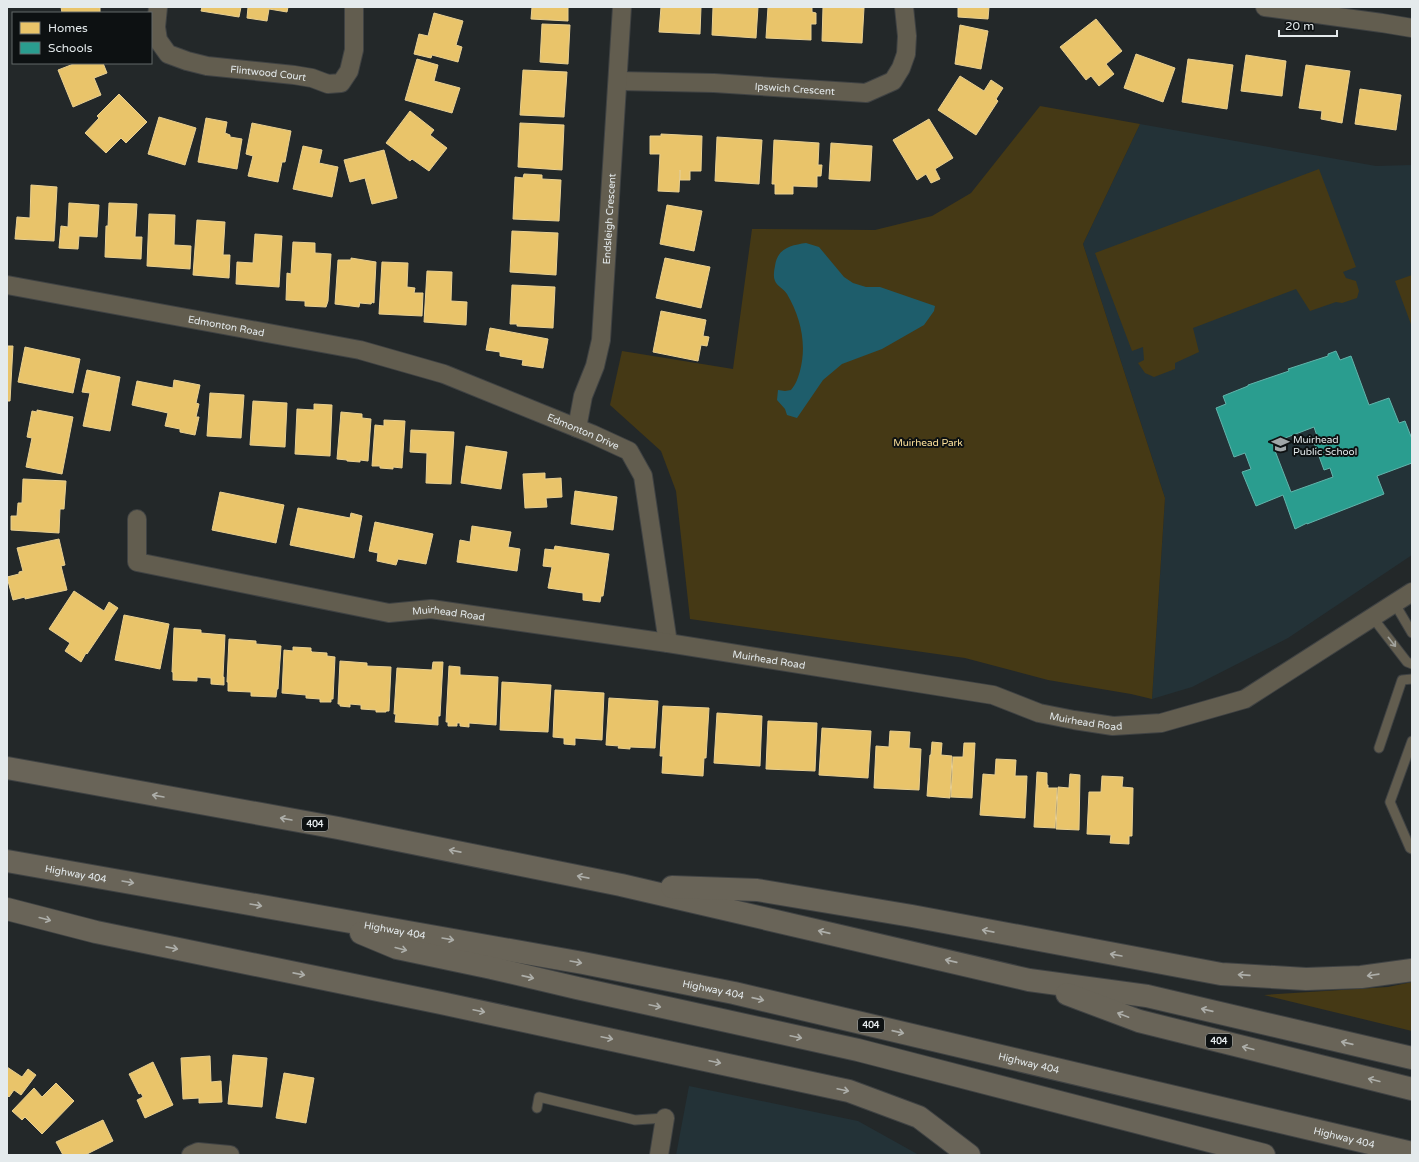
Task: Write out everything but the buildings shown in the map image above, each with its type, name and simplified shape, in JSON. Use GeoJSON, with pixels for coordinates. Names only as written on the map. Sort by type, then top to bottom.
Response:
{"type":"FeatureCollection","features":[{"type":"Feature","properties":{"kind":"highway","name":"404"},"geometry":{"type":"LineString","coordinates":[[7,768],[338,828],[621,885],[1029,980],[1147,996],[1412,1058]]}},
{"type":"Feature","properties":{"kind":"highway","name":"Highway 404"},"geometry":{"type":"LineString","coordinates":[[7,861],[584,963],[734,993],[1412,1153]]}},
{"type":"Feature","properties":{"kind":"highway"},"geometry":{"type":"LineString","coordinates":[[621,885],[757,890],[912,916],[1221,974],[1306,979],[1361,977],[1412,970]]}},
{"type":"Feature","properties":{"kind":"highway"},"geometry":{"type":"LineString","coordinates":[[7,909],[96,932],[449,1004],[849,1091],[919,1117],[969,1155]]}},
{"type":"Feature","properties":{"kind":"highway"},"geometry":{"type":"LineString","coordinates":[[327,918],[397,948],[858,1050],[1264,1155]]}},
{"type":"Feature","properties":{"kind":"highway","name":"404"},"geometry":{"type":"LineString","coordinates":[[1029,980],[1139,1021],[1412,1090]]}},
{"type":"Feature","properties":{"kind":"street","name":"Flintwood Court"},"geometry":{"type":"LineString","coordinates":[[158,7],[156,27],[158,40],[168,54],[207,66],[294,74],[312,78],[328,84],[341,83],[349,71],[354,50],[354,7]]}},
{"type":"Feature","properties":{"kind":"street","name":"Endsleigh Crescent"},"geometry":{"type":"LineString","coordinates":[[577,428],[583,396],[595,366],[601,340],[622,7]]}},
{"type":"Feature","properties":{"kind":"street","name":"Ipswich Crescent"},"geometry":{"type":"LineString","coordinates":[[618,81],[714,83],[866,92],[893,81],[901,68],[906,54],[907,36],[904,7]]}},
{"type":"Feature","properties":{"kind":"street"},"geometry":{"type":"LineString","coordinates":[[1265,7],[1382,22],[1412,28]]}},
{"type":"Feature","properties":{"kind":"street","name":"Edmonton Road"},"geometry":{"type":"LineString","coordinates":[[7,285],[360,350],[444,374]]}},
{"type":"Feature","properties":{"kind":"street","name":"Edmonton Drive"},"geometry":{"type":"LineString","coordinates":[[444,374],[577,428],[629,452],[643,476],[668,643]]}},
{"type":"Feature","properties":{"kind":"street","name":"Muirhead Road"},"geometry":{"type":"LineString","coordinates":[[137,519],[137,562],[389,613],[431,609],[668,643],[993,695],[1039,713],[1113,726],[1161,723],[1245,699],[1412,592]]}},
{"type":"Feature","properties":{"kind":"street"},"geometry":{"type":"LineString","coordinates":[[659,1155],[665,1118]]}},
{"type":"Feature","properties":{"kind":"street"},"geometry":{"type":"LineString","coordinates":[[191,1155],[198,1152],[230,1155]]}},
{"type":"Feature","properties":{"kind":"lane"},"geometry":{"type":"LineString","coordinates":[[1395,604],[1412,633]]}},
{"type":"Feature","properties":{"kind":"lane"},"geometry":{"type":"LineString","coordinates":[[1373,618],[1407,662],[1412,664]]}},
{"type":"Feature","properties":{"kind":"lane"},"geometry":{"type":"LineString","coordinates":[[1379,748],[1402,680],[1412,679]]}},
{"type":"Feature","properties":{"kind":"lane"},"geometry":{"type":"LineString","coordinates":[[1412,741],[1390,802],[1410,848],[1412,849]]}},
{"type":"Feature","properties":{"kind":"lane"},"geometry":{"type":"LineString","coordinates":[[537,1108],[539,1097],[635,1120],[665,1118]]}},
{"type":"Feature","properties":{"kind":"shaded area","name":"Muirhead Public School"},"geometry":{"type":"Polygon","coordinates":[[[1140,124],[1376,166],[1412,165],[1412,555],[1288,638],[1192,687],[1152,699],[1165,498],[1083,244],[1140,124]]]}},
{"type":"Feature","properties":{"kind":"shaded area"},"geometry":{"type":"Polygon","coordinates":[[[689,1086],[858,1121],[919,1155],[676,1155],[689,1086]]]}},
{"type":"Feature","properties":{"kind":"green space","name":"Muirhead Park"},"geometry":{"type":"Polygon","coordinates":[[[1040,106],[1140,124],[1083,244],[1165,498],[1152,699],[1048,680],[965,658],[690,619],[676,491],[661,451],[610,405],[622,351],[733,369],[752,229],[875,230],[932,216],[971,193],[1040,106]]]}},
{"type":"Feature","properties":{"kind":"green space"},"geometry":{"type":"Polygon","coordinates":[[[1319,169],[1356,267],[1343,272],[1346,278],[1356,281],[1359,291],[1357,298],[1342,303],[1336,302],[1310,311],[1296,289],[1193,328],[1199,352],[1175,363],[1175,369],[1154,377],[1145,373],[1138,363],[1144,360],[1143,347],[1132,351],[1095,253],[1319,169]]]}},
{"type":"Feature","properties":{"kind":"green space"},"geometry":{"type":"Polygon","coordinates":[[[1412,275],[1412,327],[1395,281],[1412,275]]]}},
{"type":"Feature","properties":{"kind":"green space"},"geometry":{"type":"Polygon","coordinates":[[[1412,982],[1412,1031],[1264,995],[1388,987],[1412,982]]]}},
{"type":"Feature","properties":{"kind":"water"},"geometry":{"type":"Polygon","coordinates":[[[806,243],[819,247],[844,277],[853,283],[866,287],[880,287],[935,306],[934,311],[924,325],[882,349],[842,364],[823,380],[797,418],[787,415],[785,409],[777,400],[778,390],[791,390],[798,379],[802,361],[803,341],[796,312],[786,292],[776,283],[774,274],[776,260],[782,251],[791,246],[806,243]]]}},
{"type":"Feature","properties":{"kind":"place","name":"Muirhead Public School"},"geometry":{"type":"Point","coordinates":[1280,445]}}]}
